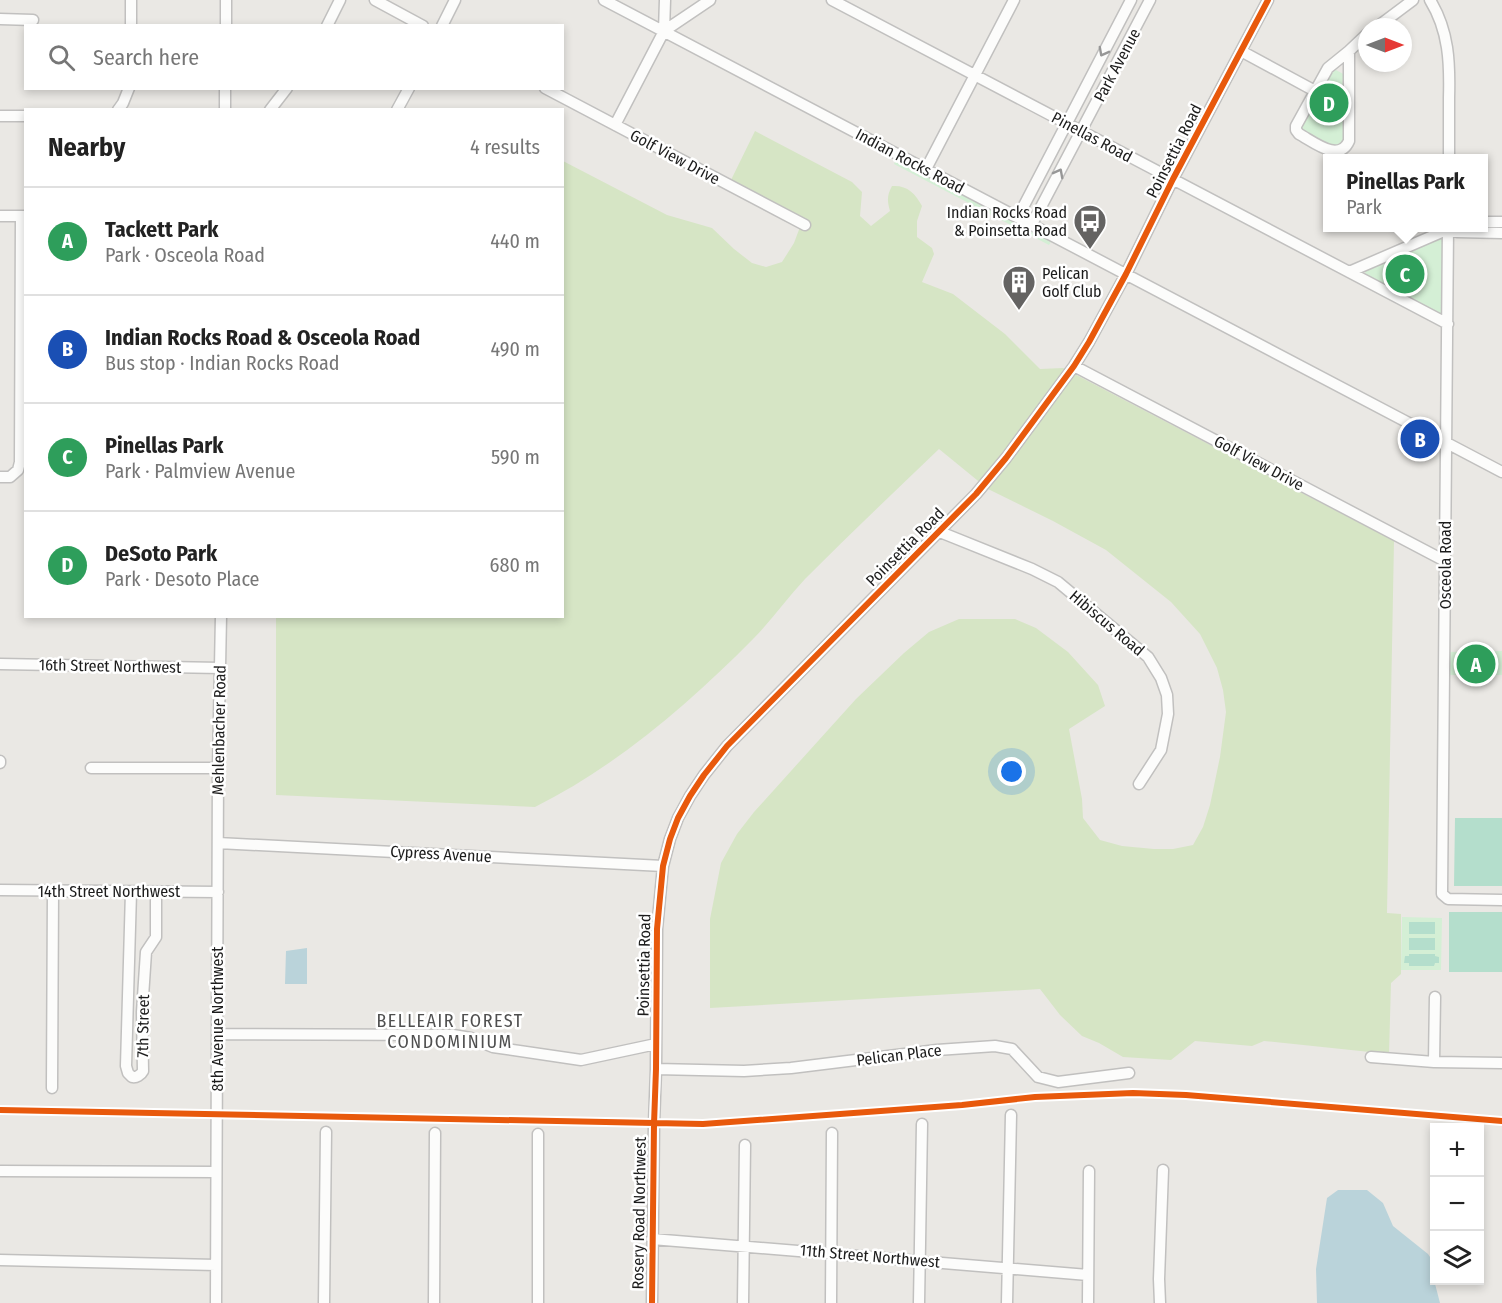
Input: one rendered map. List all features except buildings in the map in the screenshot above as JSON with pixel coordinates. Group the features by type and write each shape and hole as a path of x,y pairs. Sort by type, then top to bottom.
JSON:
{"street":[{"path":"131,0 131,24"},
{"path":"226,0 226,24"},
{"path":"328,24 340,0"},
{"path":"375,0 419,24"},
{"path":"443,24 455,0"},
{"name":"Indian Rocks Road","path":"604,0 1502,472"},
{"path":"615,125 664,31 665,0"},
{"path":"664,31 710,0"},
{"name":"Pinellas Road","path":"832,0 1448,324"},
{"path":"926,169 1014,0"},
{"name":"Park Avenue","path":"1018,217 1131,0"},
{"name":"Park Avenue","path":"1032,224 1150,0"},
{"name":"Poinsettia Road","path":"654,1124 657,928 663,866 678,818 699,782 727,746 976,494 1006,458 1074,366 1126,274 1173,179 1268,0"},
{"path":"1389,18 1413,0"},
{"path":"1430,0 1438,13 1448,51 1449,154"},
{"path":"0,20 33,20"},
{"path":"1349,51 1349,141 1347,147 1342,151 1331,151 1299,134 1296,126 1328,68 1358,42"},
{"path":"1241,51 1315,91"},
{"path":"119,108 128,90"},
{"path":"225,90 225,108"},
{"path":"272,108 285,90"},
{"path":"398,108 408,90"},
{"name":"Golf View Drive","path":"549,90 805,225"},
{"path":"0,116 24,116"},
{"path":"0,216 23,216 20,462 18,470 10,477 0,477"},
{"path":"1349,272 1440,232"},
{"name":"Osceola Road","path":"1449,232 1442,894 1448,899 1502,900"},
{"path":"1457,232 1502,233"},
{"name":"Golf View Drive","path":"1074,366 1445,561"},
{"name":"Hibiscus Road","path":"940,532 1032,569 1058,582 1148,657 1161,678 1167,695 1168,714 1161,750 1139,784"},
{"name":"Mehlenbacher Road","path":"218,843 221,618"},
{"name":"16th Street Northwest","path":"0,664 220,668"},
{"path":"91,768 218,768"},
{"name":"Cypress Avenue","path":"218,843 663,866"},
{"name":"8th Avenue Northwest","path":"216,1303 218,843"},
{"name":"14th Street Northwest","path":"0,890 218,892"},
{"path":"52,1088 53,891"},
{"name":"7th Street","path":"131,892 126,1066 128,1073 135,1078 142,1071 142,1012 146,952 156,937 156,892"},
{"path":"1434,1062 1435,997"},
{"path":"217,1034 453,1035 471,1038 493,1047 581,1060 656,1044"},
{"name":"Pelican Place","path":"656,1069 744,1071 791,1068 937,1050 995,1046 1011,1049 1038,1077 1058,1082 1129,1073"},
{"path":"1371,1057 1434,1062 1502,1063"},
{"path":"1007,1303 1011,1115"},
{"name":"Rosery Road Northwest","path":"652,1303 654,1124"},
{"path":"919,1303 922,1124"},
{"path":"324,1303 326,1132"},
{"path":"434,1303 435,1133"},
{"path":"831,1303 832,1133"},
{"path":"538,1134 538,1303"},
{"path":"743,1303 745,1145"},
{"path":"1088,1303 1089,1170"},
{"path":"1160,1303 1162,1170"},
{"path":"0,1171 216,1172"},
{"name":"11th Street Northwest","path":"652,1239 1088,1275"},
{"path":"0,1260 216,1265"}],"green space":[{"path":"1336,70 1345,75 1346,141 1335,150 1300,129 1330,72"},
{"path":"755,131 852,182 862,192 860,216 871,226 890,211 888,198 892,186 910,191 922,206 917,221 917,237 932,248 934,254 922,282 953,294 1005,334 1040,369 1063,368 1394,541 1387,913 1401,914 1401,974 1391,983 1389,1054 1264,1041 1252,1046 1195,1041 1171,1060 1123,1057 1082,1036 1060,1015 1040,989 710,1008 710,919 721,863 737,834 856,699 929,632 959,619 1015,619 1036,628 1068,652 1098,685 1105,706 1069,729 1082,799 1083,818 1100,840 1122,846 1173,849 1193,845 1203,827 1220,757 1226,712 1217,668 1200,634 1171,602 1106,550 988,489 939,449 805,579 754,638 704,686 623,753 565,791 535,807 276,795 276,618 564,618 564,162 667,215 712,228 752,263 766,267 782,262 794,243 803,219 731,180"},
{"path":"897,158 1052,240 1049,245 894,164"},
{"path":"1443,237 1445,241 1443,314 1438,314 1366,276 1365,272 1368,269"},
{"path":"1502,651 1502,675 1449,675 1449,652"},
{"path":"1455,818 1502,818 1502,886 1454,886"},
{"path":"1449,912 1502,912 1502,972 1449,972"},
{"path":"1402,917 1442,918 1441,970 1401,970"},
{"path":"1409,922 1435,922 1435,934 1409,934"},
{"path":"1409,938 1435,938 1435,950 1409,950"},
{"path":"1435,954 1439,957 1439,963 1435,963 1434,966 1409,966 1409,963 1404,963 1405,956"}],"water":[{"path":"307,948 307,984 285,984 286,951"},
{"path":"1338,1190 1367,1190 1383,1203 1393,1226 1430,1257 1430,1285 1435,1285 1440,1303 1317,1303 1316,1269 1327,1198"}],"cycle path":[{"path":"652,1303 657,929 663,866 678,818 704,775 727,746 976,494 1006,458 1074,366 1126,274 1173,179 1268,0"},
{"path":"0,1110 703,1124 962,1105 1035,1097 1133,1093 1186,1095 1502,1121"}],"place":[{"name":"DeSoto Park","path":"1329,103"},
{"name":"Indian Rocks Road & Poinsetta Road","path":"1090,250"},
{"name":"Pinellas Park","path":"1405,274"},
{"name":"Pelican Golf Club","path":"1019,311"},
{"name":"Indian Rocks Road & Osceola Road","path":"1420,439"},
{"name":"Tackett Park","path":"1476,664"}],"district":[{"name":"BELLEAIR FOREST CONDOMINIUM","path":"450,1031"}]}
